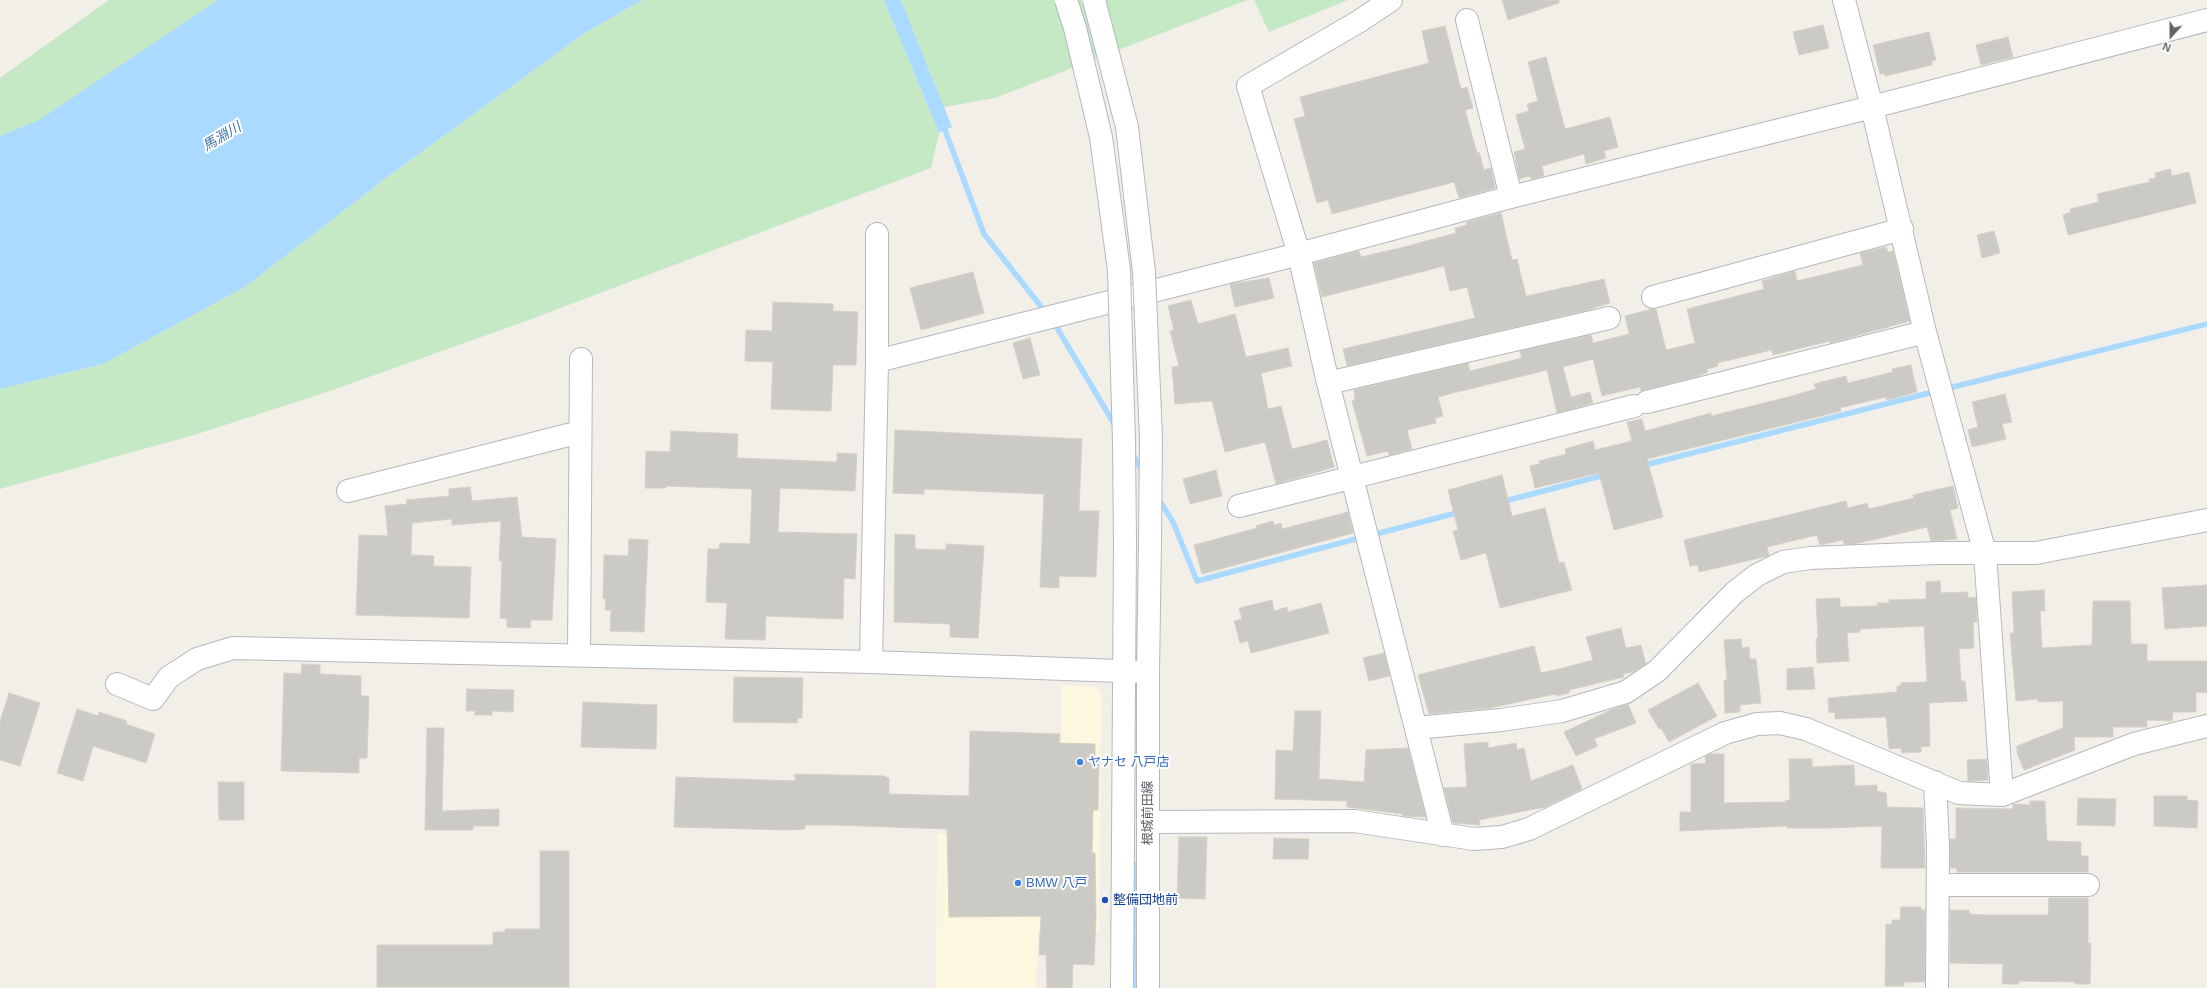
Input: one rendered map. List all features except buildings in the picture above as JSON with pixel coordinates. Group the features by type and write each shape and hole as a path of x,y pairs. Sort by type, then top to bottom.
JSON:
{"street":[{"name":"根城前田線","path":"1066,0 1075,28 1100,136 1119,270 1124,442 1125,542 1122,988"},
{"name":"根城前田線","path":"1094,0 1127,127 1144,272 1151,438 1148,672 1148,988"},
{"path":"1391,0 1358,22 1248,86 1299,254 1328,383 1443,835"},
{"path":"1844,0 1902,229 1925,332 1985,553 2002,795"},
{"path":"1468,20 1511,197"},
{"path":"877,361 1299,254 1511,197 1872,107 2207,20"},
{"path":"1654,297 1902,229"},
{"path":"871,662 877,361 877,234"},
{"path":"1328,383 1609,318"},
{"path":"1239,506 1352,479 1925,332"},
{"path":"579,655 581,359"},
{"path":"348,491 580,432"},
{"path":"1416,728 1501,720 1562,710 1626,692 1657,671 1735,592 1757,575 1783,562 1810,558 2036,553 2207,520"},
{"path":"117,684 153,699 169,677 197,659 233,648 871,662 1148,672"},
{"path":"1148,822 1354,821 1474,839 1502,837 1529,829 1725,733 1757,724 1780,723 1806,729 1959,793 2002,795 2134,744 2207,726"},
{"path":"1935,782 1938,885 1937,988"},
{"path":"1938,885 2088,885"}],"shaded area":[{"name":"ヤナセ 八戸店","path":"1062,685 1094,686 1101,692 1100,833 1060,832"},
{"name":"BMW 八戸","path":"937,834 1100,835 1099,932 1038,931 1036,988 936,988"}],"green space":[{"path":"109,0 218,0 39,120 0,136 0,78"},
{"path":"642,0 884,0 939,133 931,168 526,321 324,393 194,435 0,489 0,389 103,364 245,287 390,175 585,33"},
{"path":"901,0 1247,0 995,98 944,107"},
{"path":"1254,0 1348,0 1269,32"}],"water":[{"name":"馬淵川","path":"218,0 642,0 585,33 390,175 245,287 103,364 0,389 0,136 39,120"},
{"path":"884,0 901,0 952,127 939,133"}],"waterway":[{"path":"945,130 984,234 1046,313"},
{"path":"1053,321 1116,427"},
{"path":"1945,389 2207,324"},
{"path":"1641,466 1937,391"},
{"path":"1132,453 1143,472"},
{"path":"1501,502 1605,475"},
{"path":"1158,498 1173,522 1197,581 1363,537"},
{"path":"1372,535 1460,512"},
{"path":"1134,864 1134,988"}],"place":[{"name":"ヤナセ 八戸店","path":"1080,762"},
{"name":"BMW 八戸","path":"1018,883"},
{"name":"整備団地前","path":"1105,900"}]}
